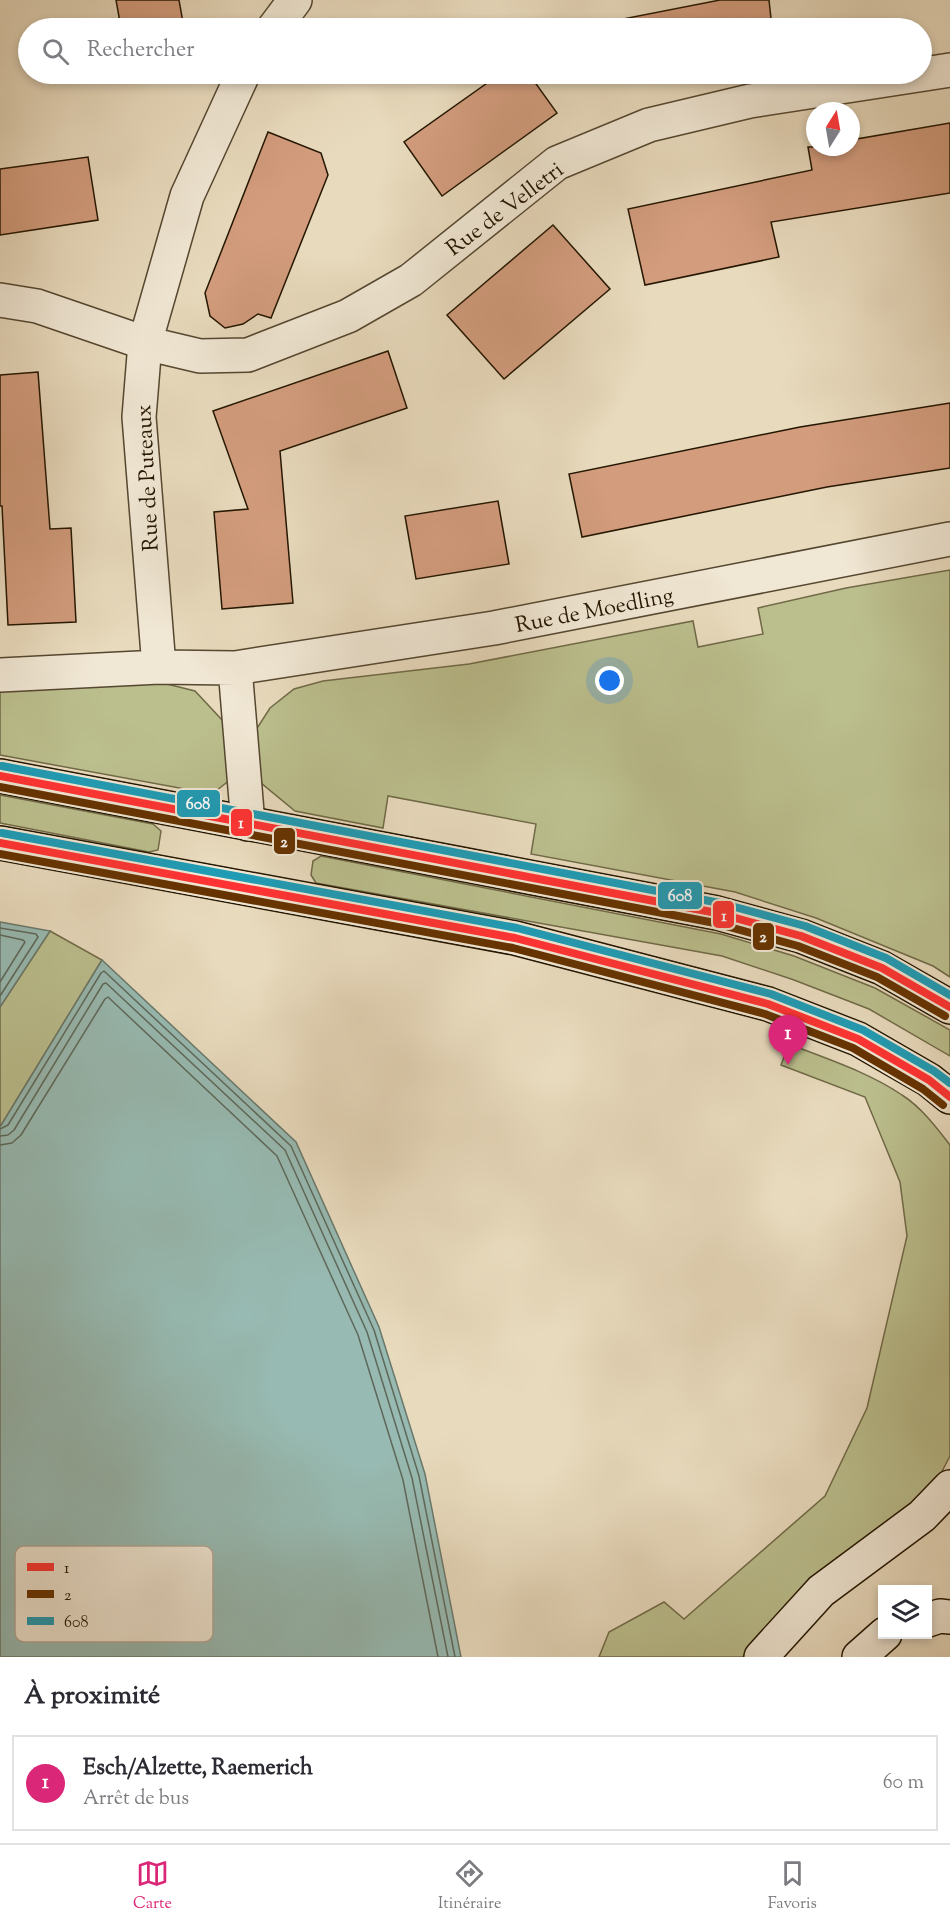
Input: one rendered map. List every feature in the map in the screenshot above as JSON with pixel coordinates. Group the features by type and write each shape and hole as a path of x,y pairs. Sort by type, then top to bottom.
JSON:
{"main road":[{"path":"0,776 717,913 801,936 882,968 950,1007"},
{"path":"0,843 515,938 768,1004 858,1039 929,1080 950,1097"}],"street":[{"path":"282,18 295,0"},
{"name":"Rue de Velletri","path":"932,73 950,70"},
{"name":"Rue de Puteaux","path":"159,668 139,417 145,343 187,196 238,84"},
{"name":"Rue de Velletri","path":"0,300 37,306 145,343 200,356 248,355 348,316 411,280 557,163 649,125 750,101 860,84"},
{"name":"Rue de Moedling","path":"236,668 494,628 950,539"},
{"path":"0,675 159,668 236,668 248,824"},
{"path":"761,1657 821,1591 922,1516 950,1487"},
{"path":"932,1618 940,1616 950,1617"},
{"path":"859,1657 880,1639"}],"green space":[{"path":"950,570 950,977 933,966 816,918 735,892 531,854 536,824 388,796 383,828 295,811 244,769 212,794 0,755 0,689 159,682 195,691 224,722 254,733 270,708 294,689 323,681 469,664 693,621 698,647 763,634 758,608 846,588"},
{"path":"0,795 153,824 161,831 158,850 149,852 0,823"},
{"path":"321,856 721,934 794,956 875,988 950,1030 950,1056 869,1009 794,980 722,956 316,883 311,875 313,861"},
{"path":"50,931 102,960 0,1127 0,1007"},
{"path":"789,1044 861,1073 902,1095 922,1112 950,1145 950,1456 938,1479 915,1504 804,1589 743,1657 599,1657 609,1632 664,1602 684,1619 825,1496 867,1408 907,1236 900,1182 865,1097 781,1065"}],"water":[{"path":"0,922 50,931 0,1007"},
{"path":"102,960 296,1142 379,1327 425,1474 461,1657 0,1657 0,1127"}],"building":[{"path":"116,0 179,0 182,18 119,18"},
{"path":"720,0 769,0 771,18 628,18"},
{"path":"486,84 536,84 557,113 442,196 404,142"},
{"path":"950,123 950,193 771,222 779,257 645,285 628,209 812,170 810,156 860,156 860,138"},
{"path":"268,132 321,153 328,175 271,318 258,314 243,324 225,328 210,316 205,293"},
{"path":"88,157 98,220 0,235 0,169"},
{"path":"553,225 610,289 504,379 447,315"},
{"path":"388,351 407,408 280,451 293,603 222,609 214,512 248,509 213,411"},
{"path":"38,372 50,529 71,528 76,622 8,625 2,506 0,506 0,375"},
{"path":"950,403 950,468 827,487 582,537 569,474 800,427"},
{"path":"498,501 509,564 416,579 405,516"}],"transit line":[{"name":"608","path":"2,766 720,903 805,926 886,958 950,995"},
{"name":"1","path":"0,776 717,913 801,936 882,968 950,1007"},
{"name":"2","path":"0,787 715,923 798,946 877,977 945,1016"},
{"name":"608","path":"2,833 517,928 771,994 863,1030 934,1071 950,1083"},
{"name":"1","path":"0,843 515,938 768,1004 858,1039 929,1080 950,1097"},
{"name":"2","path":"0,854 513,948 765,1014 853,1048 923,1089 943,1105"}],"place":[{"name":"Esch/Alzette, Raemerich","path":"788,1065"}]}
